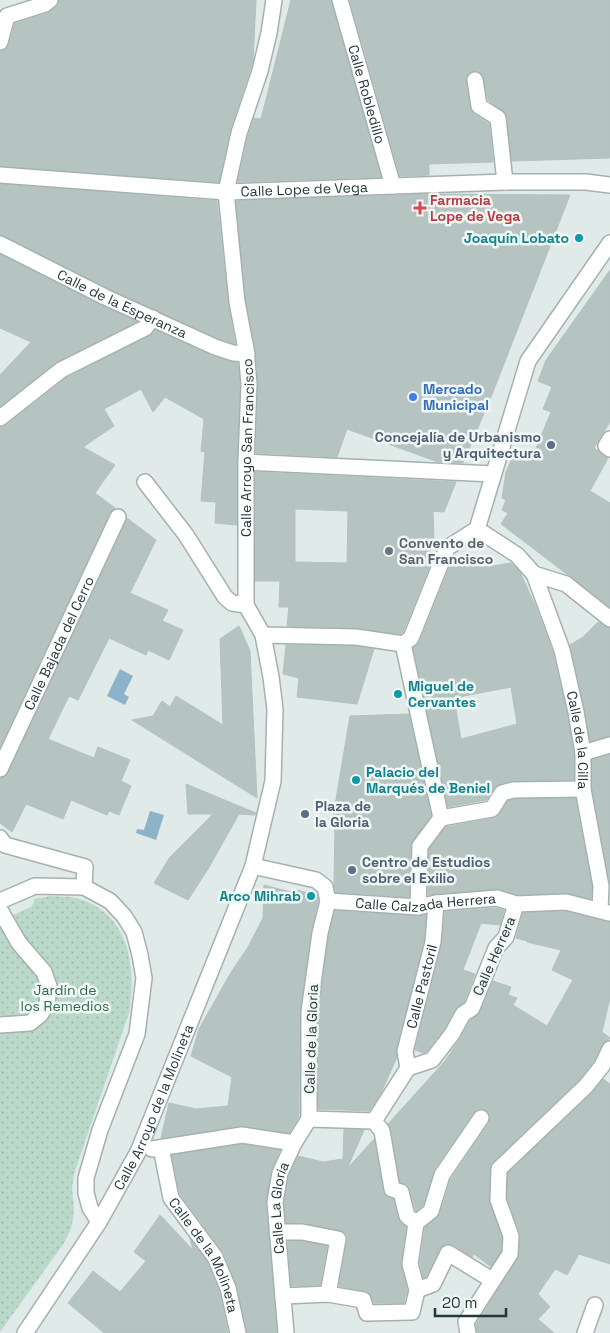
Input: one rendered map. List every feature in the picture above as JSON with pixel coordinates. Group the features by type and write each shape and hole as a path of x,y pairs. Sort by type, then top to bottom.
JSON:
{"street":[{"path":"0,42 7,16 45,4 50,0"},
{"name":"Calle Arroyo San Francisco","path":"253,866 274,781 275,710 263,635 246,605 246,462 249,350 237,302 226,192 239,132 260,71 274,0"},
{"name":"Calle Robledillo","path":"340,0 393,186"},
{"path":"476,80 479,106 498,118 505,182"},
{"name":"Calle Lope de Vega","path":"0,175 226,192 505,182 586,182 610,185"},
{"path":"263,635 356,637 403,644 412,638 447,548 476,529 528,361 610,243"},
{"name":"Calle de la Esperanza","path":"0,244 105,297 216,347 233,353 249,350"},
{"path":"0,418 61,370 144,328 152,318"},
{"path":"246,462 493,474"},
{"path":"146,482 186,535 225,597 232,603 246,605"},
{"name":"Calle Bajada del Cerro","path":"0,769 118,517"},
{"path":"476,529 517,555 534,574 566,584 610,619"},
{"name":"Calle de la Cilla","path":"534,574 562,650 576,712 583,752 583,789 605,912"},
{"path":"403,644 441,818"},
{"path":"583,752 610,745"},
{"path":"418,907 420,846 441,818 492,809 502,793 513,790 583,789"},
{"path":"3,841 85,867 84,887"},
{"path":"253,866 316,880 325,886 328,901"},
{"name":"Calle Arroyo de la Molineta","path":"24,1333 99,1222 138,1152 253,866"},
{"path":"0,901 35,886 84,887 110,901 124,916 134,932 144,978 138,1034 100,1130 86,1178 86,1193 90,1208 99,1222"},
{"name":"Calle Calzada Herrera","path":"328,901 418,907 436,903 497,898 516,904 566,902 605,912"},
{"name":"Calle de la Gloria","path":"309,1119 309,1012 320,933 328,901"},
{"name":"Calle Pastoril","path":"408,1068 405,1051 433,942 436,903"},
{"name":"Calle Herrera","path":"408,1068 432,1060 452,1034 463,1014 472,1008 496,948 506,936 516,904"},
{"path":"0,910 19,943 44,972 49,986 48,1004 40,1015 30,1023 0,1025"},
{"path":"468,1333 466,1322 510,1254 511,1236 498,1200 499,1169 586,1086 602,1066 610,1049"},
{"path":"374,1121 408,1068"},
{"path":"283,1296 328,1294 363,1300 367,1313 412,1312 418,1290 410,1264 416,1222 431,1211 442,1175 481,1118"},
{"path":"309,1119 374,1121 382,1131 392,1189 401,1192 408,1216 416,1222"},
{"name":"Calle La Gloria","path":"286,1333 275,1202 280,1173 309,1119"},
{"path":"138,1152 242,1135 294,1144"},
{"name":"Calle de la Molineta","path":"161,1148 172,1198 215,1257 228,1288 238,1333"},
{"path":"277,1232 302,1232 338,1239 328,1294"},
{"path":"418,1290 433,1284 448,1253 492,1280"},
{"path":"585,1333 595,1305"}],"green space":[{"name":"Jardín de los Remedios","path":"52,896 73,897 94,905 108,915 118,928 130,960 132,977 129,1013 74,1174 72,1188 74,1209 69,1233 64,1243 0,1332 0,921 31,907 34,899"}],"water":[{"path":"120,669 133,676 124,694 129,697 125,705 107,696"},
{"path":"150,811 164,815 156,840 136,833 137,829 144,830"}],"building":[{"path":"59,0 256,0 253,61 230,130 219,182 0,166 0,51 6,49 9,45 15,23 48,13 56,7"},
{"path":"291,0 331,0 381,177 238,182 254,118 261,119"},
{"path":"350,0 610,0 610,158 512,161 506,113 488,100 483,75 474,71 466,77 470,107 474,114 489,124 493,162 429,164 429,175 400,176"},
{"path":"0,184 217,201 228,303 235,344 109,289 0,235"},
{"path":"429,194 570,195 493,392 463,463 438,462 347,429 337,457 256,453 258,384 256,354 246,301 236,201"},
{"path":"0,254 137,322 57,362 0,406 0,375 31,342 0,328"},
{"path":"610,270 610,422 594,448 608,458 590,491 610,503 610,607 501,524 508,513 502,510 506,500 502,498 506,472 515,451 532,458 551,412 543,409 552,387 538,381 546,360"},
{"path":"155,330 212,356 238,363 240,384 237,525 215,523 216,502 201,501 205,452 201,451 204,419 165,397 153,412 141,389 104,409 114,426 83,447 115,465 95,493 115,508 110,513 0,747 0,427 6,425 66,378 149,336"},
{"name":"Convento de San Francisco","path":"255,472 456,482 444,512 433,511 434,539 426,565 430,565 403,632 400,634 356,628 287,626 289,607 279,607 280,581 255,581","holes":["295,509 348,511 347,563 295,562"]},
{"path":"127,518 156,540 130,593 168,610 162,621 183,630 169,660 148,650 146,655 109,638 78,700 69,696 48,739 94,758 98,747 130,760 121,781 131,786 119,815 109,811 107,815 71,800 63,819 26,804 12,832 0,823 0,778 5,777 8,773"},
{"path":"511,563 520,572 535,605 553,653 567,714 574,754 574,780 511,781 500,784 486,800 448,807 413,648 420,641 450,566 485,567","holes":["511,687 517,724 461,739 454,698"]},
{"path":"598,622 610,628 610,736 590,741 570,645 583,637"},
{"path":"239,626 250,651 257,798 132,720 153,716 162,701 170,707 176,696 223,725 220,639"},
{"path":"286,645 355,646 374,649 357,704 297,697 299,678 283,674"},
{"path":"409,714 431,816 411,845 409,897 336,892 334,885 335,823 332,823 350,716"},
{"path":"610,755 610,883 592,788 592,760"},
{"path":"186,784 256,813 255,815 239,814 188,900 154,883 170,857 213,814 188,814"},
{"path":"575,798 592,887 591,899 566,893 517,895 497,889 428,895 429,849 446,827 494,818 500,814 508,801 514,799"},
{"path":"264,885 295,893 296,890 317,895 318,901 311,932 300,1011 299,1117 289,1133 241,1126 161,1138 169,1103 196,1109 228,1106 232,1077 191,1056 199,1029 263,918"},
{"path":"496,908 504,910 500,925 481,923 463,970 475,974 464,1002 455,1009 444,1029 426,1052 423,1053 415,1050 442,944 445,912"},
{"path":"335,911 426,915 424,940 396,1049 397,1057 381,1093 369,1111 318,1109 318,1013 329,935"},
{"path":"565,911 610,922 610,998 602,1032 610,1038 602,1045 594,1061 579,1080 492,1163 490,1169 489,1200 502,1237 501,1251 491,1267 474,1254 472,1257 453,1245 447,1244 440,1248 426,1277 423,1278 420,1263 425,1228 440,1214 451,1179 489,1123 490,1114 482,1109 477,1109 473,1113 434,1170 423,1205 416,1211 408,1185 400,1182 391,1129 388,1124 445,1061 470,1021 480,1012 493,981 511,987 508,995 517,998 513,1005 547,1026 573,980 552,970 561,950 516,938 523,913"},
{"path":"603,1079 610,1084 610,1264 579,1254 567,1275 555,1269 538,1294 550,1307 538,1319 554,1333 477,1333 476,1325 519,1255 520,1233 507,1198 508,1173 592,1093"},
{"path":"344,1129 364,1130 347,1169 374,1139 383,1191 385,1195 393,1199 398,1219 406,1227 401,1263 407,1290 404,1303 374,1303 369,1293 339,1286 347,1241 347,1235 344,1232 304,1223 286,1223 284,1202 289,1176 298,1156 323,1162 343,1159"},
{"path":"242,1144 280,1150 271,1171 266,1203 277,1333 247,1333 237,1286 224,1253 180,1194 172,1155"},
{"path":"160,1215 193,1250 190,1239 207,1262 219,1291 228,1333 104,1333 68,1303 93,1271 120,1292 146,1261 134,1252"},
{"path":"288,1241 301,1241 327,1246 320,1285 291,1286"}],"place":[{"name":"Farmacia Lope de Vega","path":"420,208"},
{"name":"Joaquín Lobato","path":"579,238"},
{"name":"Mercado Municipal","path":"413,397"},
{"name":"Concejalía de Urbanismo y Arquitectura","path":"551,445"},
{"name":"Convento de San Francisco","path":"389,551"},
{"name":"Miguel de Cervantes","path":"398,694"},
{"name":"Palacio del Marqués de Beniel","path":"356,780"},
{"name":"Plaza de la Gloria","path":"305,814"},
{"name":"Centro de Estudios sobre el Exilio","path":"352,870"},
{"name":"Arco Mihrab","path":"311,896"}]}
